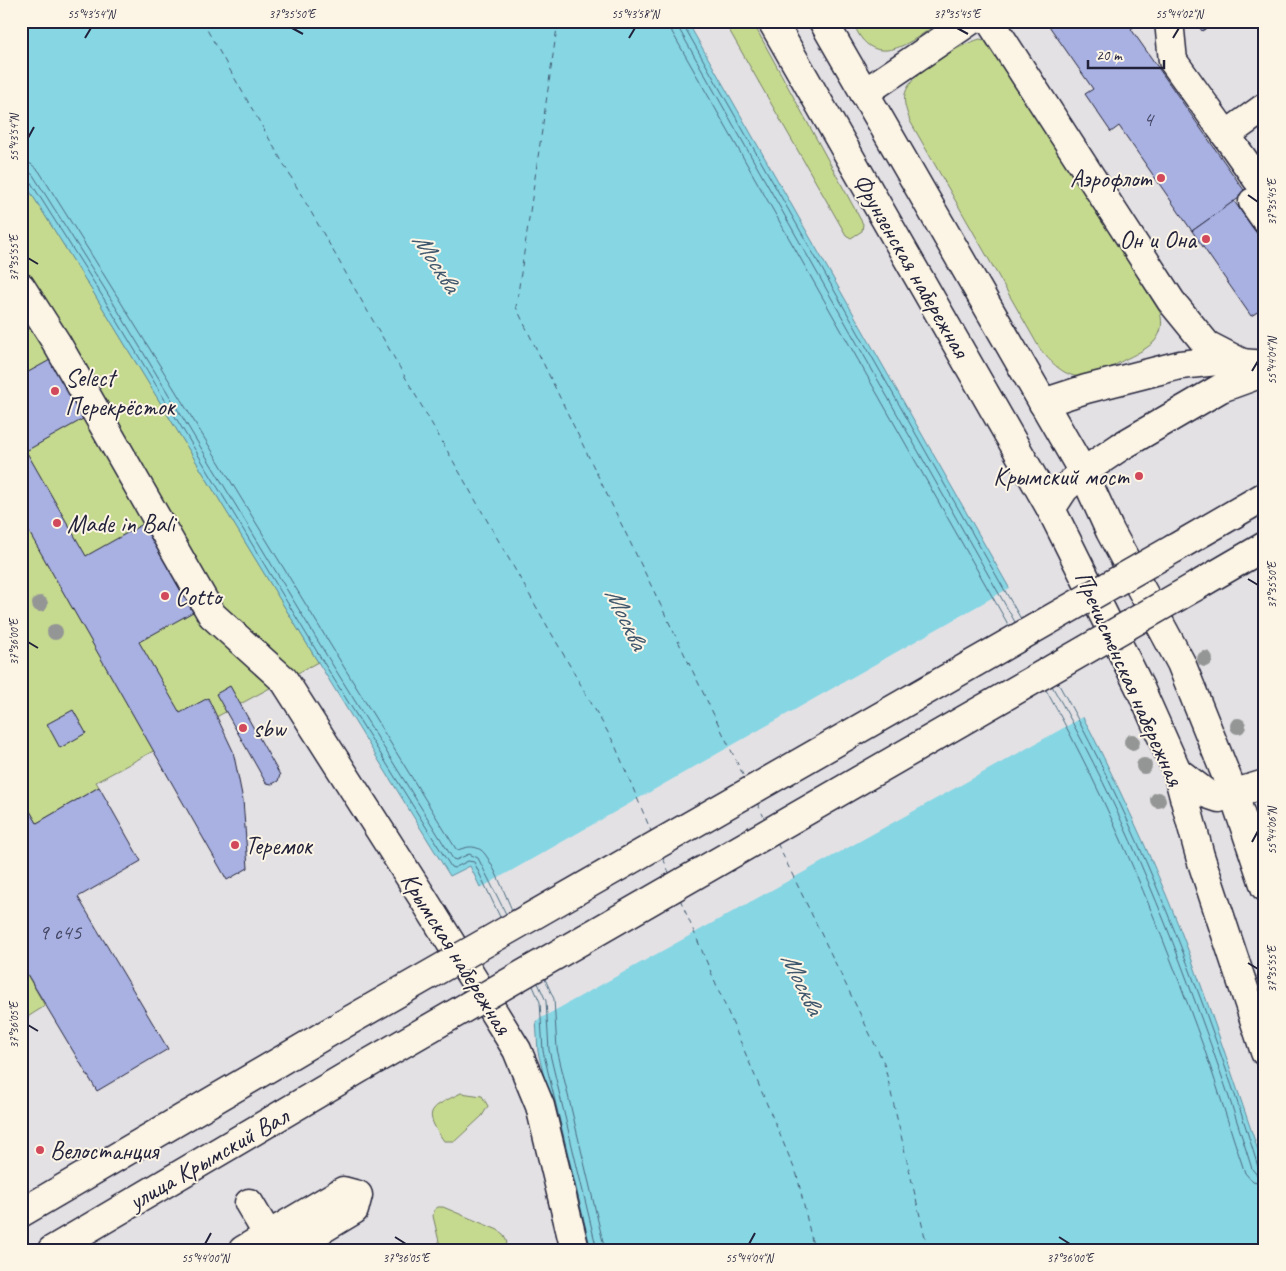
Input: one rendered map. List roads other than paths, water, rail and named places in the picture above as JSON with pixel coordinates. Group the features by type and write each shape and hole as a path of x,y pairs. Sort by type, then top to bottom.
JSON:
{"main road":[{"name":"Фрунзенская набережная","path":"772,21 1051,509"},
{"name":"Фрунзенская набережная","path":"824,21 1083,472"},
{"path":"864,93 970,21"},
{"path":"990,21 1171,301 1207,345 1257,367"},
{"path":"1169,21 1172,60 1226,135 1258,200"},
{"path":"1226,135 1265,106"},
{"name":"Крымская набережная","path":"21,286 56,342 212,615 284,680 444,930 517,1050 540,1106 575,1250"},
{"path":"1043,403 1086,389 1180,365 1217,361 1257,367"},
{"path":"1051,509 1064,489 1083,472 1120,447 1257,367"},
{"name":"Пречистенская набережная","path":"1083,472 1110,531 1181,664 1234,795 1265,887"},
{"name":"улица Крымский Вал","path":"21,1213 340,1026 1265,496"},
{"name":"Пречистенская набережная","path":"1051,509 1140,688 1177,771 1200,856 1265,1052"},
{"name":"улица Крымский Вал","path":"52,1250 364,1066 1265,546"},
{"path":"1177,771 1207,794 1219,798 1265,784"},
{"path":"243,1250 273,1232 249,1203"}],"water":[{"name":"Москва","path":"21,21 687,21 1090,730 1143,841 1190,955 1260,1156 1265,1174 1265,1250 586,1250 538,1052 535,1003 470,866 450,876 21,177"}],"place":[{"name":"Аэрофлот","path":"1161,178"},
{"name":"Он и Она","path":"1206,239"},
{"name":"Select Перекрёсток","path":"55,391"},
{"name":"Крымский мост","path":"1139,476"},
{"name":"Made in Bali","path":"57,523"},
{"name":"Cotto","path":"165,596"},
{"name":"sbw","path":"243,728"},
{"name":"Теремок","path":"235,845"},
{"name":"Велостанция","path":"40,1150"}]}
